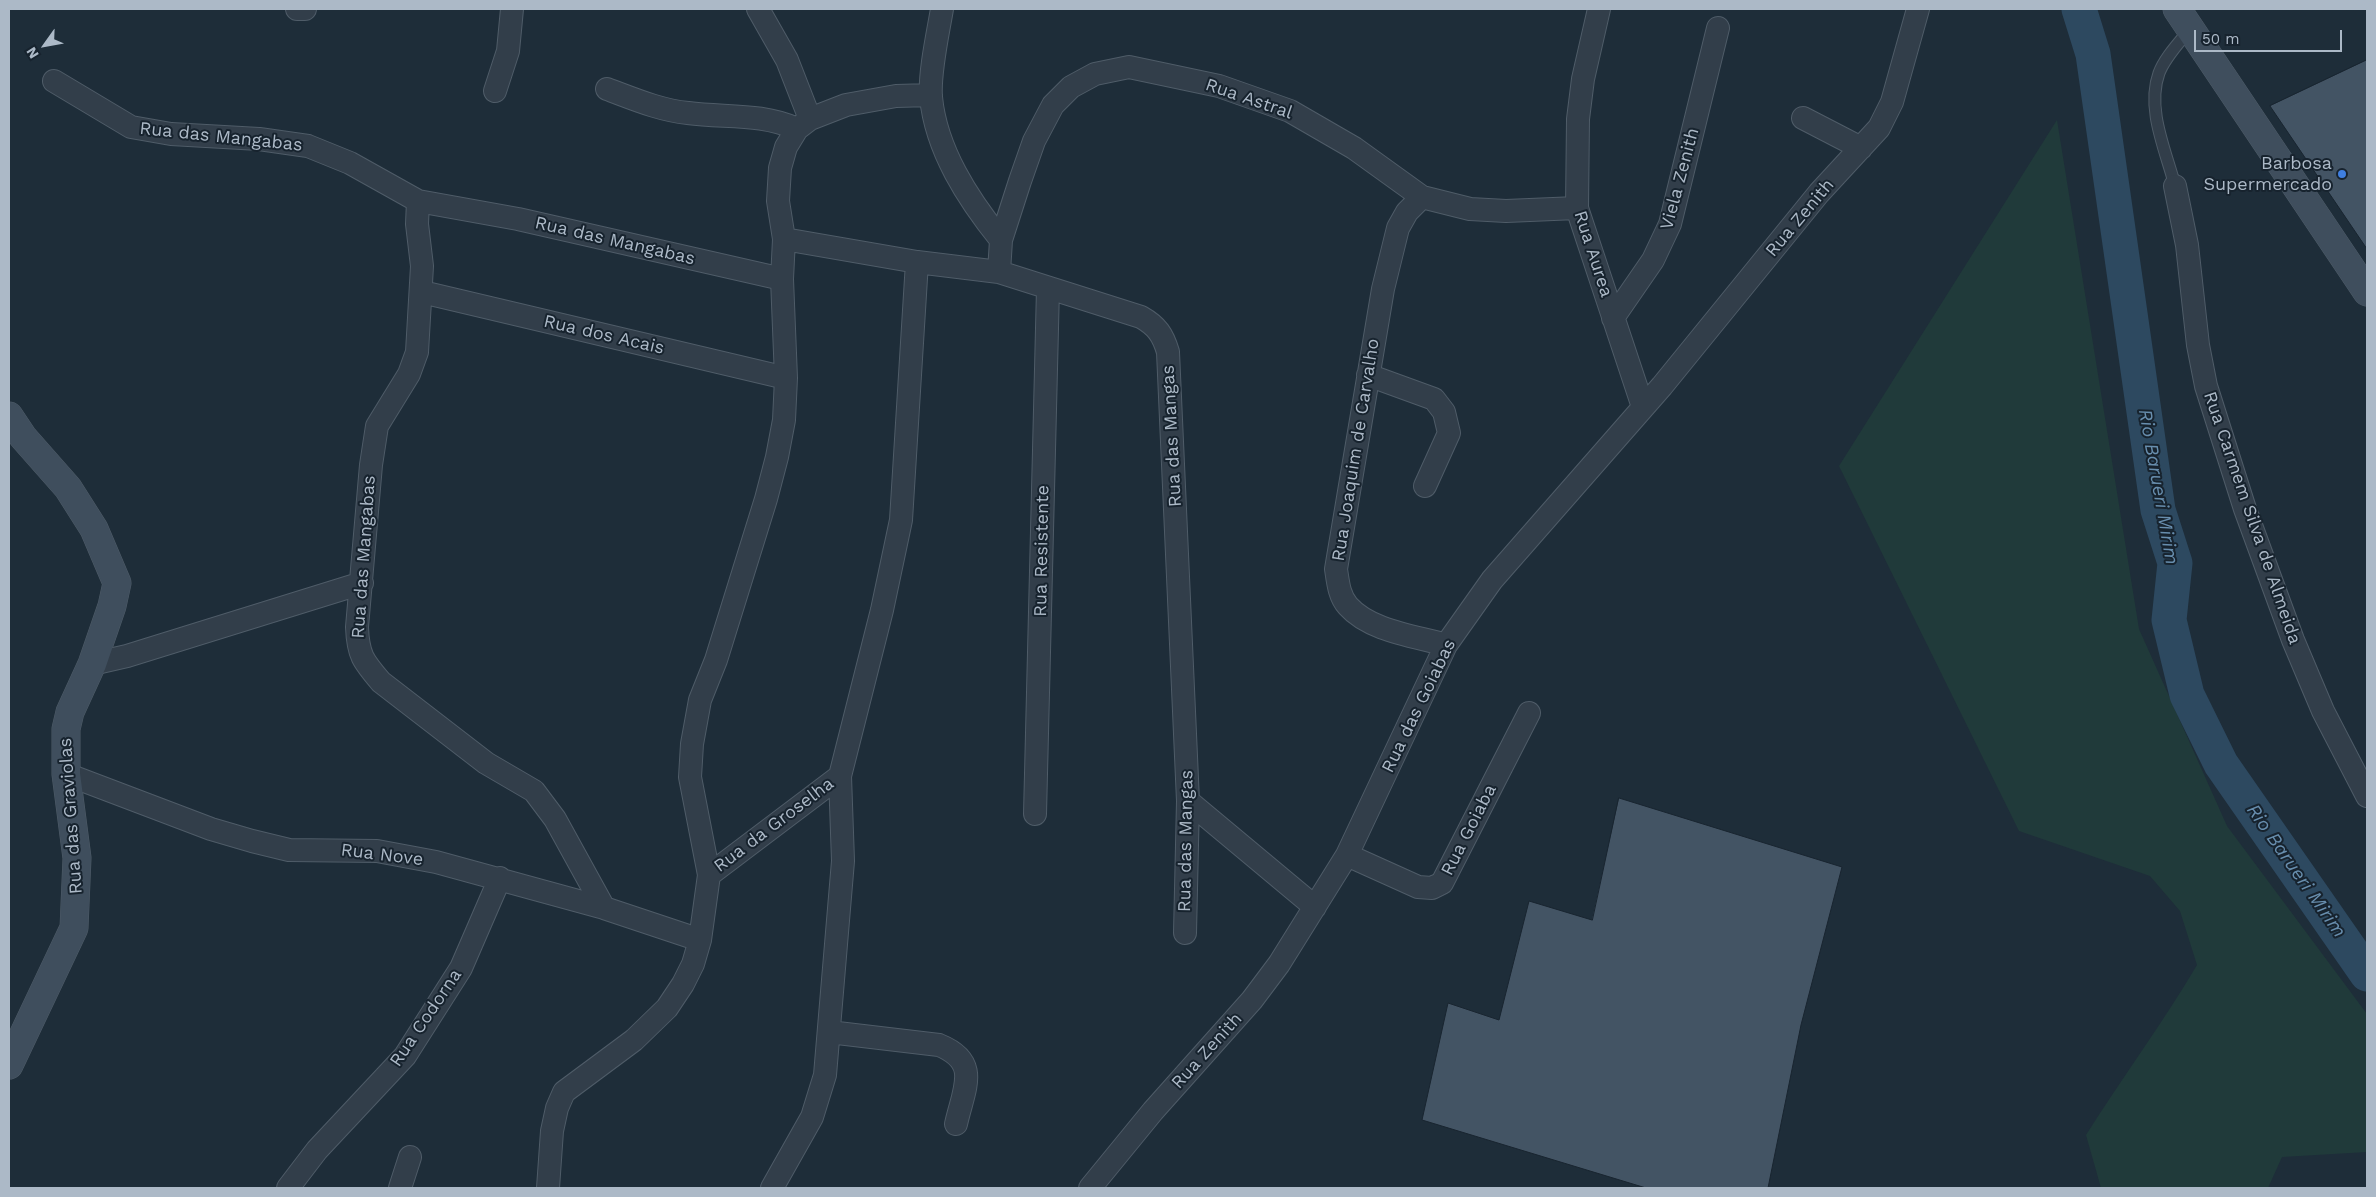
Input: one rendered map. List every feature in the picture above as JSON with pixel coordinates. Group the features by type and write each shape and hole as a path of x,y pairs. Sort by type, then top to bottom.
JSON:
{"main road":[{"path":"2184,19 2367,292"},
{"name":"Rua das Graviolas","path":"9,416 23,437 68,488 94,529 117,583 112,606 92,664 70,712 66,729 66,774 77,858 74,928 9,1065"}],"street":[{"path":"297,9 305,9"},
{"path":"495,91 508,50 512,9"},
{"path":"758,9 787,60 804,124"},
{"path":"942,9 931,95 935,122 956,173 976,208 1001,240"},
{"name":"Rua Aurea","path":"1600,9 1583,79 1578,119 1577,208 1643,407"},
{"name":"Rua Zenith","path":"1643,407 1819,192 1879,128 1892,102 1918,9"},
{"name":"Viela Zenith","path":"1613,318 1653,260 1670,224 1718,28"},
{"name":"Rua Astral","path":"999,272 1001,240 1034,141 1052,105 1071,86 1096,74 1129,67 1219,86 1290,111 1354,148 1422,197 1470,209 1506,211 1577,208"},
{"name":"Rua das Mangabas","path":"54,81 131,127 171,134 259,140 308,146 350,163 418,201 518,219 782,279"},
{"path":"607,89 656,108 687,114 768,118 804,124"},
{"path":"548,1188 552,1131 564,1092 634,1040 667,1008 683,984 700,940 708,875 690,777 692,744 700,700 716,660 778,457 784,420 786,378 782,279 784,239 778,201 780,168 786,147 804,124 846,105 896,96 931,95"},
{"path":"1803,118 1861,148"},
{"name":"Rua Carmem Silva de Almeida","path":"2175,186 2187,245 2198,345 2206,386 2245,509 2293,640 2323,711 2367,796"},
{"name":"Rua Joaquim de Carvalho","path":"1422,197 1407,212 1398,228 1383,289 1336,570 1339,589 1347,605 1362,618 1390,629 1446,645"},
{"name":"Rua das Mangabas","path":"418,201 417,224 422,266 422,292 417,352 409,374 377,426 371,465 357,627 358,648 367,666 381,682 486,763 534,791 555,819 604,908"},
{"name":"Rua das Mangas","path":"784,239 917,262 999,272 1141,317 1156,325 1164,338 1168,352 1188,801 1185,933"},
{"path":"772,1188 812,1117 825,1075 842,861 840,776 882,610 901,520 917,262"},
{"name":"Rua Resistente","path":"1035,814 1048,288"},
{"name":"Rua dos Acais","path":"422,292 786,378"},
{"path":"1368,375 1434,399 1444,412 1449,433 1425,486"},
{"name":"Rua das Goiabas","path":"1315,907 1347,855 1446,645 1492,580 1643,407"},
{"path":"92,664 195,636 362,583"},
{"name":"Rua Goiaba","path":"1347,855 1418,887 1432,888 1442,883 1529,712"},
{"name":"Rua Nove","path":"66,774 211,829 252,841 289,850 377,851 436,862 604,908 700,940"},
{"name":"Rua da Groselha","path":"708,875 840,776"},
{"path":"1188,801 1315,907"},
{"name":"Rua Codorna","path":"288,1188 317,1150 405,1056 461,968 500,878"},
{"name":"Rua Zenith","path":"1090,1188 1153,1111 1252,1000 1315,907"},
{"path":"829,1032 939,1045 955,1051 963,1059 967,1070 956,1124"},
{"path":"400,1188 410,1157"}],"lane":[{"name":"Rua Carmem Silva de Almeida","path":"2175,186 2157,121 2154,93 2159,72 2184,19"}],"green space":[{"path":"2057,120 2139,629 2227,826 2367,1014 2367,1152 2282,1157 2268,1188 2101,1188 2086,1135 2197,965 2180,911 2150,876 2019,831 1839,466"}],"building":[{"name":"Barbosa Supermercado","path":"2367,60 2367,249 2270,106"},
{"path":"1619,798 1842,867 1801,1025 1768,1188 1646,1188 1422,1120 1448,1003 1499,1020 1529,901 1592,920"}],"waterway":[{"name":"Rio Barueri Mirim","path":"2079,9 2093,54 2158,510 2175,563 2169,620 2187,695 2221,764 2367,974"}],"place":[{"name":"Barbosa Supermercado","path":"2342,174"}]}
